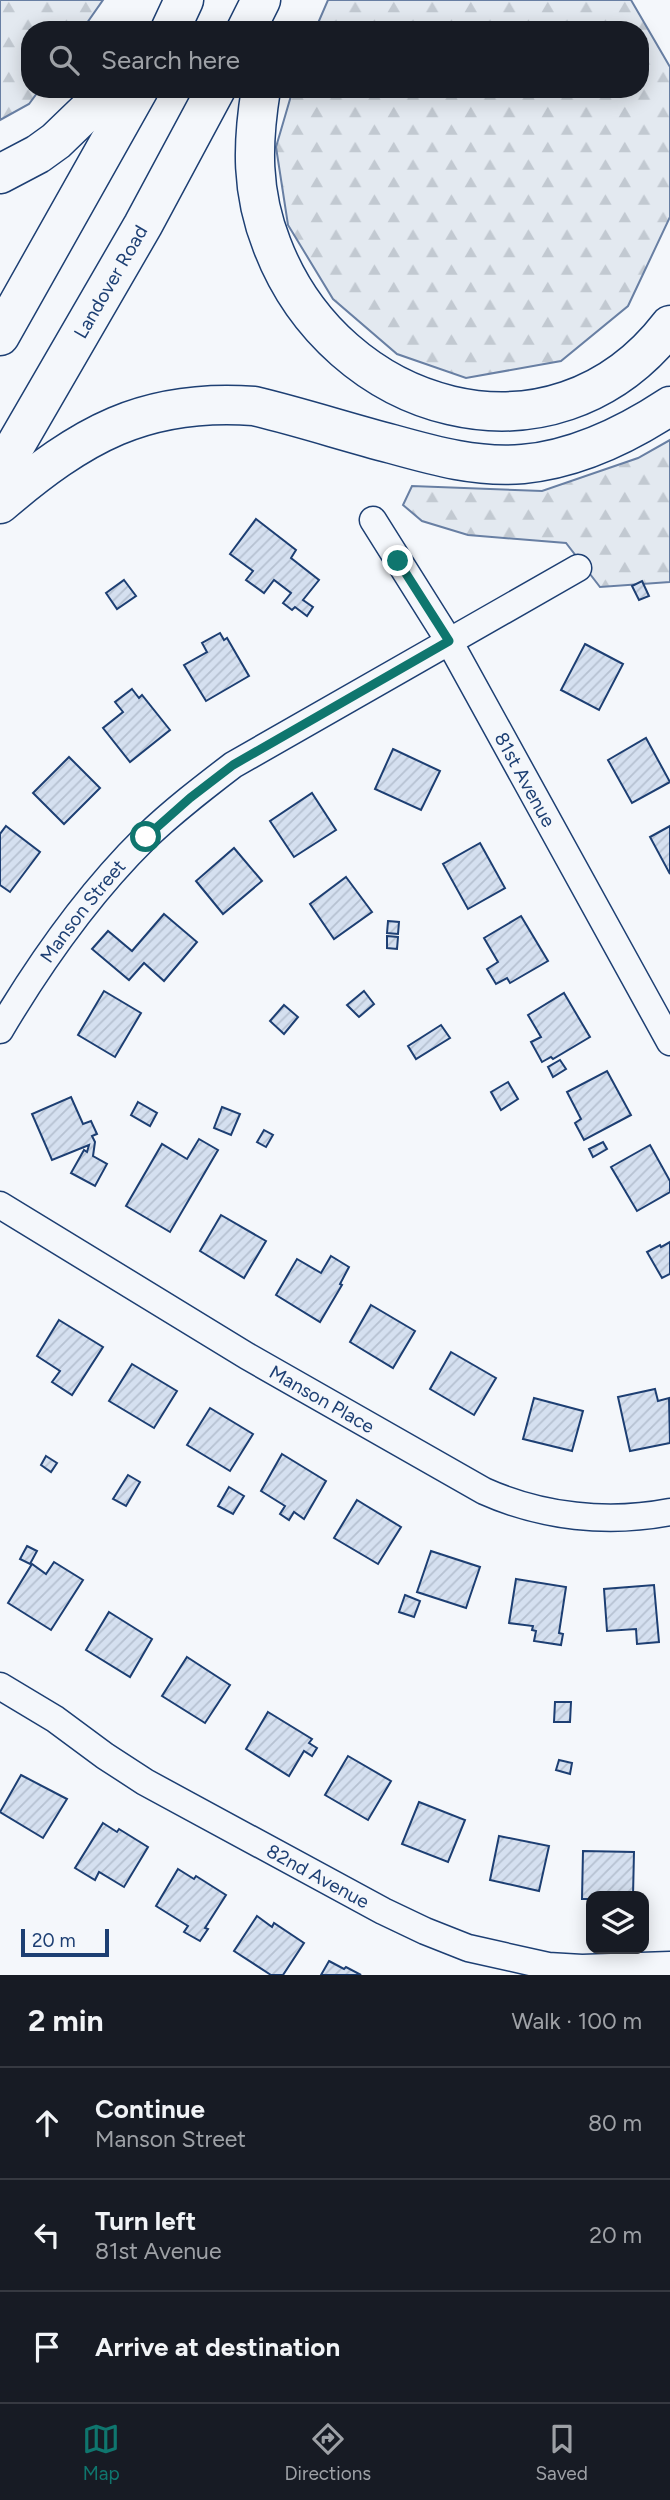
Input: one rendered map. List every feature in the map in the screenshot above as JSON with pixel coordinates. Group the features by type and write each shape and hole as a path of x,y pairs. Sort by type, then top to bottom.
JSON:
{"main road":[{"path":"250,21 261,0"},
{"path":"279,21 285,0"},
{"path":"0,174 56,141 101,98"},
{"path":"0,335 134,98"},
{"name":"Landover Road","path":"0,472 149,213 211,98"},
{"path":"260,98 254,135 255,174 264,223 284,272 313,317 331,339 399,387 447,406 473,411 527,411 554,405 592,391 622,373 644,355 670,325"},
{"path":"0,504 51,462 86,440 131,419 181,407 229,404 254,406 439,457 501,465 534,462 571,454 618,436 670,406"}],"street":[{"name":"81st Avenue","path":"373,520 449,641 670,1042"},
{"name":"Manson Street","path":"0,1030 67,926 146,837 190,798 233,765 578,568"},
{"name":"Manson Place","path":"0,1205 247,1356 484,1491 508,1502 563,1515 623,1517 670,1512"},
{"name":"82nd Avenue","path":"0,1686 55,1719 145,1782 425,1931 468,1948 548,1966 582,1968 670,1965"}],"green space":[{"path":"0,0 103,0 88,21 21,21 21,98 33,98 29,104 0,120"},
{"path":"328,0 631,0 643,21 319,21"},
{"path":"649,31 670,67 670,217 628,306 561,361 466,378 397,354 333,299 288,225 276,147 290,98 649,98"},
{"path":"670,440 670,582 600,587 566,543 468,535 422,521 403,505 412,486 542,491 638,458"}],"building":[{"path":"256,519 296,550 291,558 319,580 303,600 313,607 307,616 295,607 292,610 283,603 291,593 274,580 264,593 246,580 253,571 230,554"},
{"path":"124,580 136,596 117,609 106,593"},
{"path":"642,581 649,596 639,600 632,586"},
{"path":"220,633 224,640 227,638 249,676 206,701 184,665 207,652 202,643"},
{"path":"585,644 623,664 599,710 561,690"},
{"path":"132,689 139,698 142,695 170,730 130,762 103,728 123,712 115,702"},
{"path":"646,738 670,782 632,803 608,760"},
{"path":"393,749 440,771 421,810 375,789"},
{"path":"69,757 100,788 64,824 33,793"},
{"path":"312,793 336,830 294,857 270,821"},
{"path":"6,826 40,852 10,892 0,885 0,834"},
{"path":"670,826 670,874 650,837"},
{"path":"480,843 505,888 468,909 443,864"},
{"path":"234,848 262,881 223,914 196,881"},
{"path":"346,877 372,912 334,939 310,904"},
{"path":"164,914 197,942 164,981 144,963 129,980 92,949 108,931 132,951"},
{"path":"521,916 548,961 510,983 507,978 496,984 487,969 498,962 484,938"},
{"path":"388,921 399,922 398,934 387,933"},
{"path":"387,936 398,937 397,949 387,948"},
{"path":"104,991 141,1013 115,1057 78,1035"},
{"path":"364,991 374,1004 359,1017 347,1005"},
{"path":"564,993 590,1037 553,1059 551,1057 542,1062 531,1042 541,1037 528,1015"},
{"path":"284,1005 298,1017 284,1034 270,1021"},
{"path":"441,1025 450,1038 416,1059 408,1046"},
{"path":"560,1060 566,1069 553,1077 548,1067"},
{"path":"607,1071 631,1115 584,1140 575,1123 581,1119 567,1092"},
{"path":"508,1082 518,1099 501,1110 491,1092"},
{"path":"71,1097 83,1124 91,1121 97,1134 92,1136 95,1142 93,1156 107,1164 95,1186 71,1173 84,1150 87,1152 89,1145 52,1160 32,1114"},
{"path":"138,1102 157,1113 150,1126 131,1115"},
{"path":"222,1107 240,1114 231,1135 214,1128"},
{"path":"264,1130 273,1135 266,1147 257,1142"},
{"path":"199,1139 218,1150 170,1232 126,1206 162,1144 187,1159"},
{"path":"603,1142 607,1149 593,1157 589,1149"},
{"path":"650,1145 670,1181 670,1192 637,1211 611,1167"},
{"path":"221,1215 266,1241 244,1278 200,1251"},
{"path":"670,1242 670,1274 662,1278 647,1252"},
{"path":"331,1256 349,1267 340,1284 342,1285 320,1322 276,1295 297,1259 321,1273"},
{"path":"371,1305 415,1331 393,1368 350,1342"},
{"path":"59,1320 103,1347 72,1395 52,1382 60,1371 37,1356"},
{"path":"451,1352 496,1378 474,1415 430,1389"},
{"path":"132,1364 177,1391 154,1428 109,1401"},
{"path":"655,1389 658,1401 669,1398 670,1443 630,1451 618,1397"},
{"path":"534,1398 583,1411 572,1451 523,1439"},
{"path":"210,1408 253,1434 230,1471 187,1445"},
{"path":"282,1454 326,1481 304,1519 294,1512 289,1520 280,1514 285,1506 261,1491"},
{"path":"46,1456 57,1463 51,1472 41,1465"},
{"path":"128,1475 140,1482 126,1506 113,1499"},
{"path":"229,1487 244,1496 233,1514 218,1506"},
{"path":"357,1500 401,1527 378,1564 334,1538"},
{"path":"27,1546 37,1551 30,1564 20,1559"},
{"path":"431,1551 480,1567 466,1608 417,1592"},
{"path":"54,1562 83,1580 51,1630 8,1603 32,1564 46,1574"},
{"path":"516,1579 566,1587 559,1633 563,1634 561,1645 534,1641 536,1631 532,1630 533,1626 509,1623"},
{"path":"654,1585 659,1642 637,1644 636,1629 607,1631 604,1589"},
{"path":"405,1595 420,1601 414,1617 399,1612"},
{"path":"109,1612 152,1639 130,1677 86,1650"},
{"path":"187,1657 230,1685 205,1723 162,1696"},
{"path":"555,1702 571,1702 570,1722 554,1722"},
{"path":"268,1712 312,1739 309,1743 317,1748 312,1756 304,1751 289,1776 246,1749"},
{"path":"348,1756 391,1781 368,1820 325,1795"},
{"path":"559,1760 572,1763 570,1774 556,1770"},
{"path":"21,1775 67,1799 43,1838 0,1812"},
{"path":"419,1802 465,1820 448,1862 402,1844"},
{"path":"103,1823 117,1832 119,1829 148,1847 124,1887 99,1872 95,1880 75,1868"},
{"path":"499,1836 549,1846 539,1891 490,1880"},
{"path":"583,1851 634,1852 633,1891 586,1891 586,1899 582,1899"},
{"path":"178,1869 194,1879 196,1876 226,1895 200,1941 184,1932 188,1926 156,1906"},
{"path":"257,1916 272,1927 274,1923 304,1943 283,1975 271,1975 234,1951"},
{"path":"329,1961 344,1969 346,1967 361,1975 321,1975"}],"route":[{"path":"146,837 233,765 449,641 398,561"}]}
